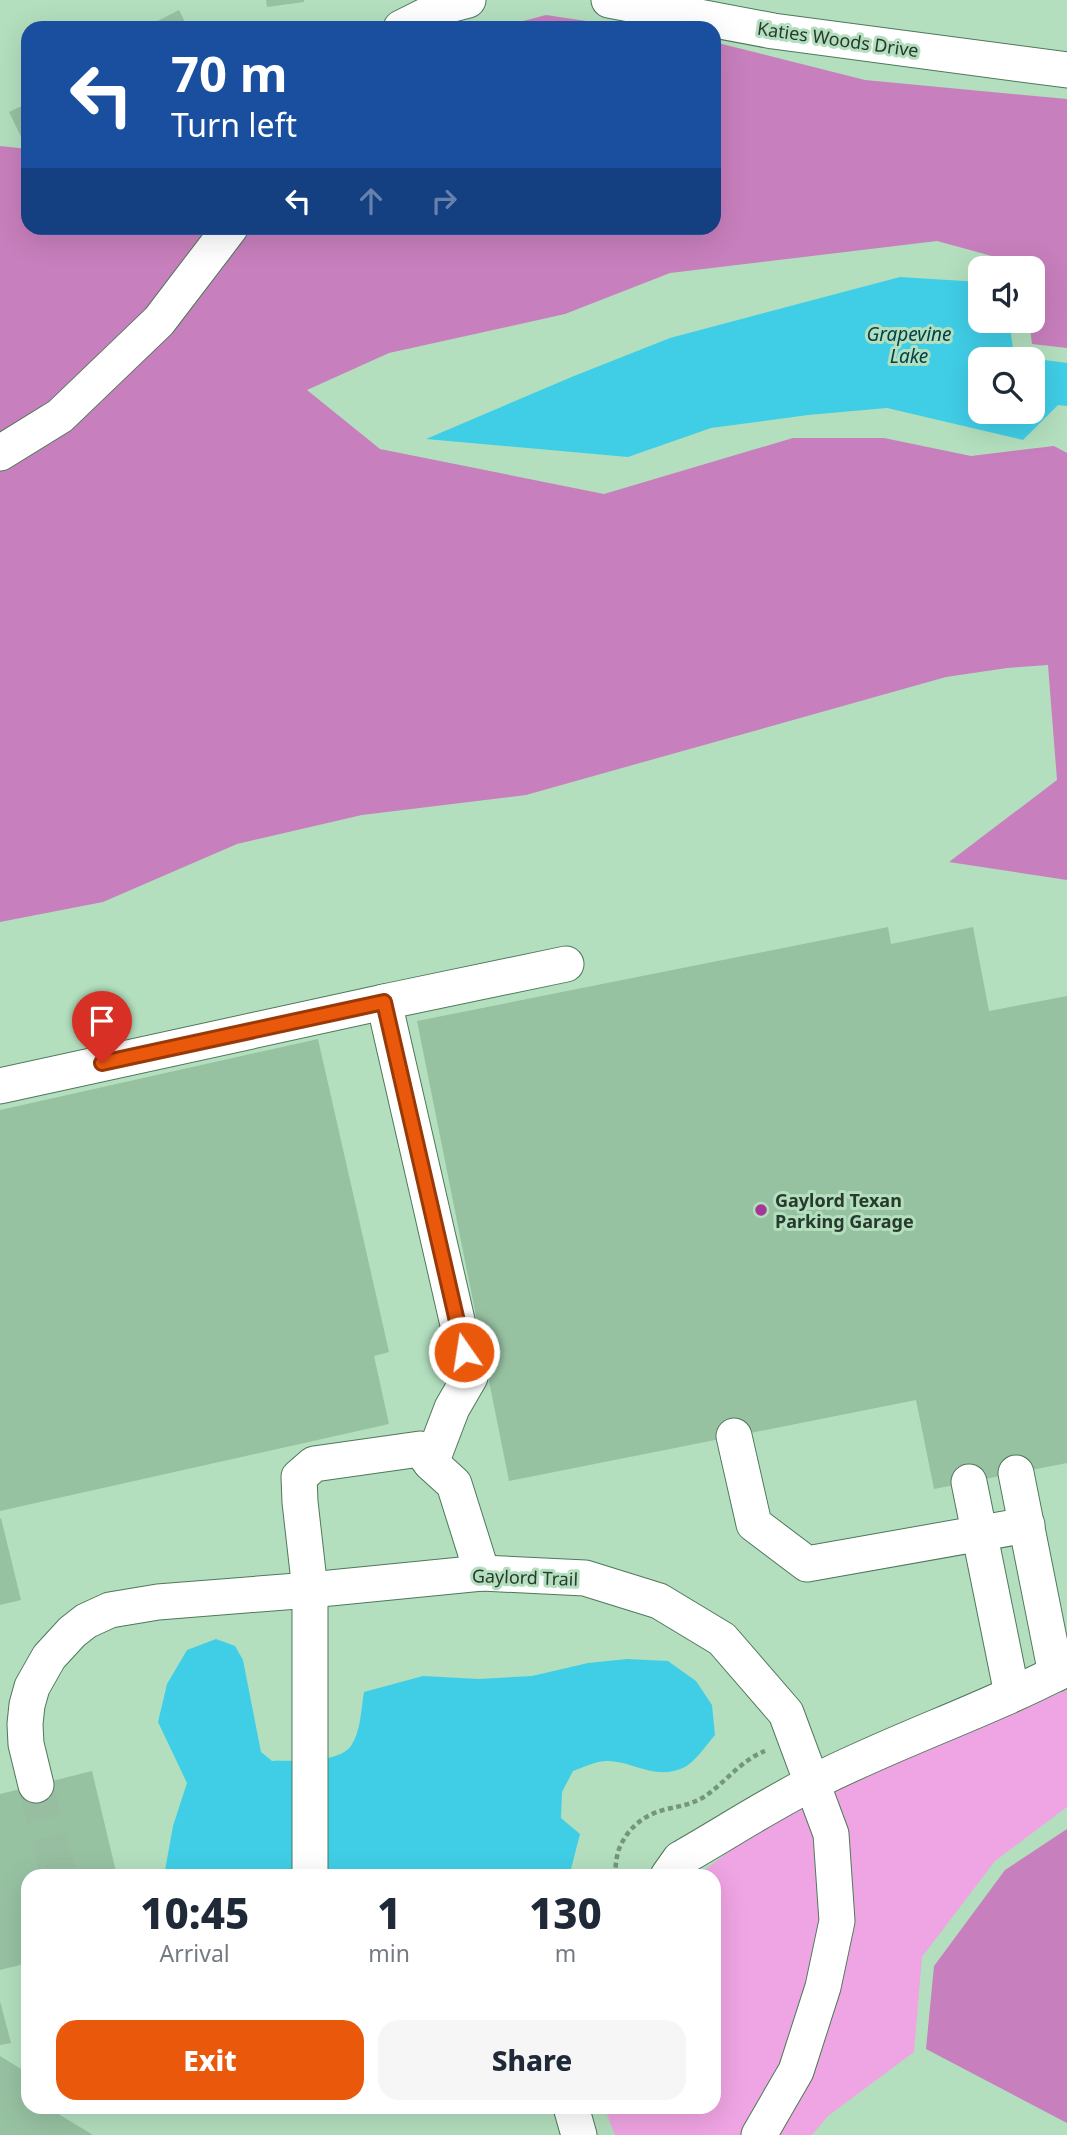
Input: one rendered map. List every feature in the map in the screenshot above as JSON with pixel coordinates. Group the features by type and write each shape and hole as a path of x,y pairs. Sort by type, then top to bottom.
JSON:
{"street":[{"path":"415,21 445,6 468,0"},
{"name":"Katies Woods Drive","path":"609,0 720,21"},
{"name":"Katies Woods Drive","path":"721,21 773,31 1067,70"},
{"path":"0,453 60,416 159,321 225,235"},
{"path":"0,1086 566,964"},
{"path":"384,1002 470,1377 452,1409 431,1463"},
{"path":"734,1436 754,1524 807,1564 991,1509"},
{"path":"310,1869 310,1590 299,1477 314,1464 420,1449 454,1484 482,1573"},
{"path":"991,1509 961,1565 1031,1685"},
{"path":"991,1509 1031,1685"},
{"name":"Gaylord Trail","path":"36,1785 26,1744 25,1724 29,1696 49,1657 72,1632 86,1621 110,1610 158,1602 482,1573 585,1578 659,1601 722,1639 786,1713 831,1834 837,1921 823,1987 796,2071 759,2135"},
{"path":"673,1869 680,1859 812,1783 1031,1685"},
{"path":"573,2114 579,2135"}],"path":[{"path":"615,1869 619,1850 631,1829 645,1816 687,1805 704,1796 750,1759 763,1751 771,1750"}],"shaded area":[{"path":"546,15 586,21 523,21"},
{"path":"721,44 865,80 1067,99 1067,348 1032,344 1031,333 1045,333 1045,256 992,256 937,241 670,273 565,314 389,353 307,390 380,449 604,494 793,438 884,438 971,456 1054,446 1067,453 1067,880 949,862 1057,780 1048,665 946,677 526,795 362,815 237,844 103,902 0,922 0,146 21,148 21,235 721,235"},
{"path":"1067,1690 1067,1807 995,1861 922,1957 914,2052 828,2116 812,2135 615,2135 607,2114 721,2114 721,1869 706,1869 781,1811"},
{"path":"1067,1829 1067,2123 926,2049 934,1966 1005,1870"}],"water":[{"name":"Grapevine Lake","path":"900,277 968,281 968,333 1011,333 1013,347 968,347 968,424 1039,424 1023,440 887,408 711,428 628,457 426,439 670,338"},
{"name":"Grapevine Lake","path":"1045,360 1067,363 1067,406 1058,405 1045,418"},
{"path":"216,1639 235,1646 243,1660 261,1752 272,1761 314,1760 345,1752 357,1734 364,1692 423,1676 479,1679 532,1676 588,1663 627,1659 668,1661 696,1681 712,1705 715,1735 693,1761 675,1771 656,1772 620,1762 605,1761 573,1771 562,1792 561,1818 580,1834 571,1869 165,1869 173,1826 187,1783 158,1722 167,1684 187,1650"}],"building":[{"path":"266,0 304,0 304,2 267,7"},
{"path":"179,10 184,21 158,21"},
{"path":"21,106 21,137 9,112"},
{"name":"Gaylord Texan Parking Garage","path":"888,927 891,944 973,927 989,1011 1067,996 1067,1463 934,1489 916,1400 509,1481 417,1021"},
{"path":"318,1039 389,1352 374,1356 389,1424 0,1511 0,1110"},
{"path":"0,1519 21,1600 0,1605"},
{"path":"92,1771 115,1869 21,1869 21,1965 0,1970 0,1794"},
{"path":"0,2001 11,2043 0,2045"},
{"path":"0,2056 21,2069 21,2114 58,2114 93,2135 0,2135"}],"tunnel":[{"path":"36,1785 57,1869"}],"place":[{"name":"Gaylord Texan Parking Garage","path":"761,1210"}],"route":[{"path":"102,1063 384,1002 464,1352"}]}
